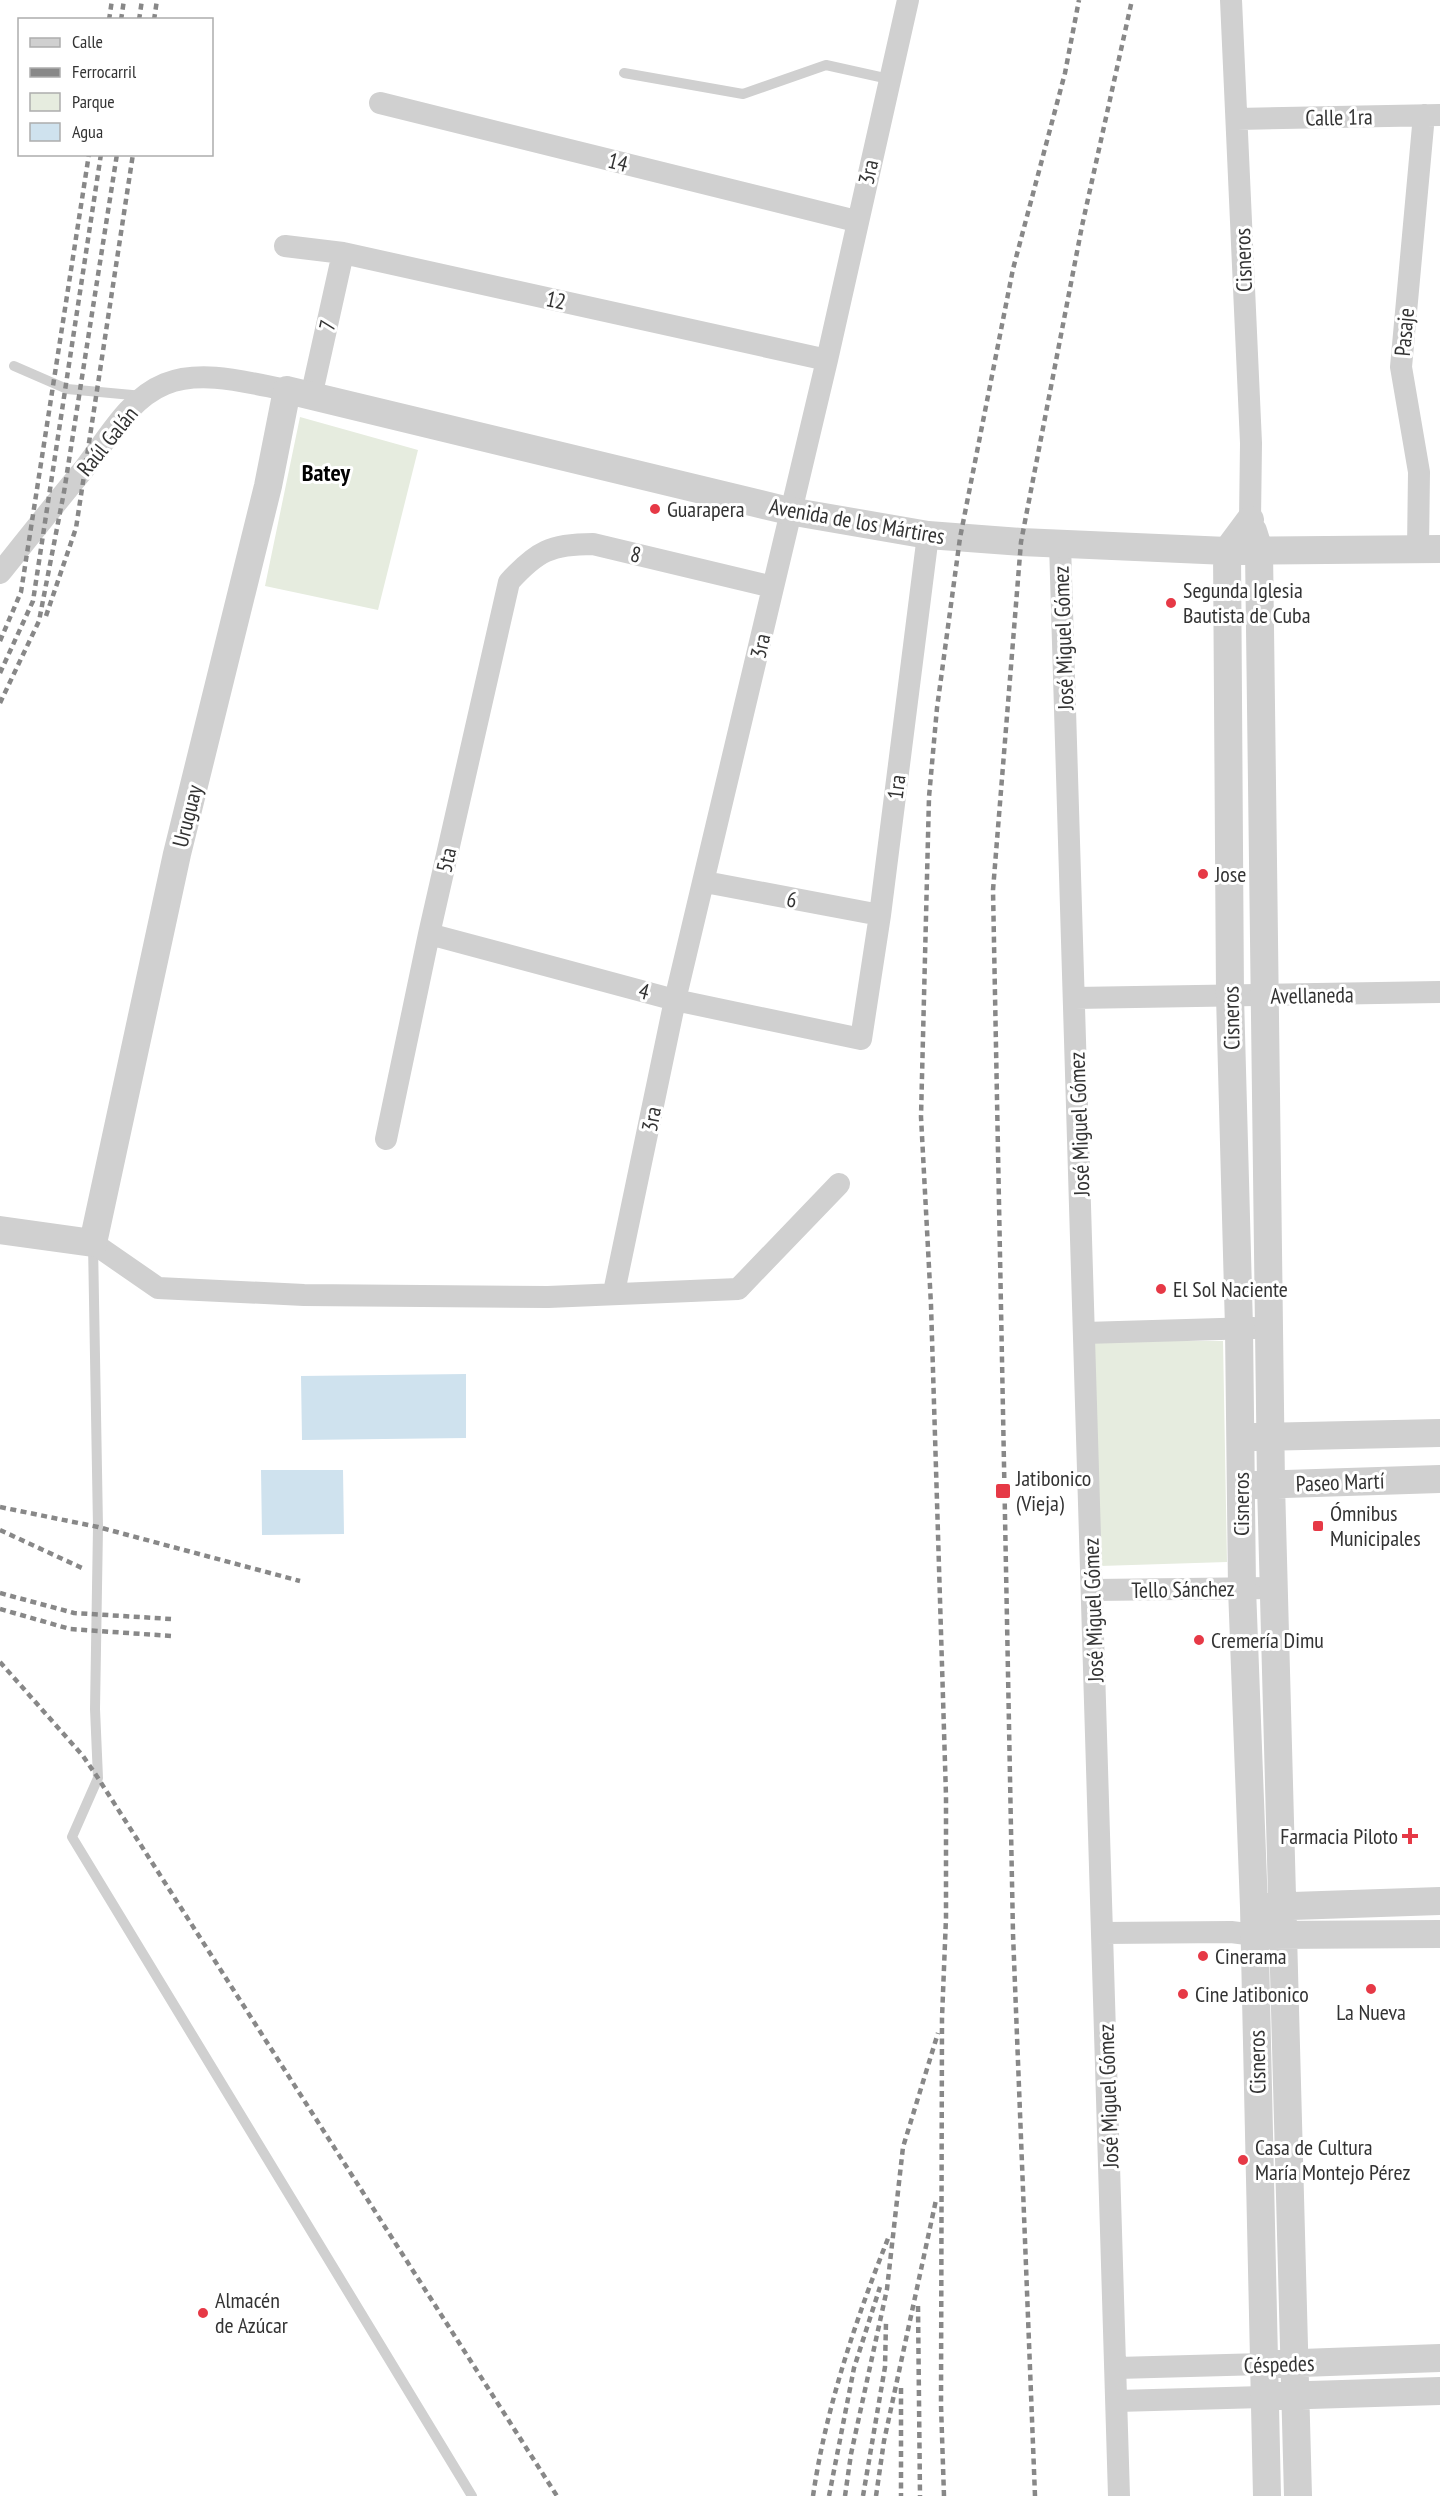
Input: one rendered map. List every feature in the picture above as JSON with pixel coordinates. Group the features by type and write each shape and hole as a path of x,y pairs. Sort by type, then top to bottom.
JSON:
{"street":[{"name":"3ra","path":"614,1292 675,999 705,882 908,0"},
{"name":"Cisneros","path":"1231,0 1251,443 1250,520 1259,550 1271,1484 1298,2496"},
{"name":"14","path":"380,103 856,221"},
{"name":"Calle 1ra","path":"1238,118 1432,115"},
{"name":"Pasaje","path":"1429,549 1419,471 1401,367 1432,115"},
{"name":"12","path":"285,246 343,253 826,360"},
{"name":"7","path":"299,393 343,253"},
{"name":"Raúl Galán","path":"0,573 120,420 144,396 165,384 188,379 230,379 299,393"},
{"name":"Avenida de los Mártires","path":"299,393 789,511 928,535 1060,544 1227,551 1429,549"},
{"name":"Uruguay","path":"93,1243 177,855 268,486 299,393"},
{"path":"1227,551 1250,520"},
{"name":"1ra","path":"861,1039 880,915 928,535"},
{"name":"8","path":"509,582 526,563 544,550 567,544 593,544 773,587"},
{"name":"José Miguel Gómez","path":"1060,544 1117,2368 1119,2496"},
{"name":"Cisneros","path":"1227,551 1230,996 1239,1328 1242,1588 1255,1935 1263,2397 1267,2496"},
{"name":"5ta","path":"386,1139 429,934 509,582"},
{"name":"6","path":"705,882 880,915"},
{"name":"4","path":"429,934 675,999 861,1039"},
{"name":"Avellaneda","path":"1075,999 1440,992"},
{"path":"0,1230 93,1243 158,1288 397,1296 577,1297 614,1292 738,1288 839,1184"},
{"path":"1085,1333 1270,1328"},
{"name":"Paseo Martí","path":"1241,1437 1440,1433"},
{"name":"Paseo Martí","path":"1241,1485 1440,1479"},
{"name":"Tello Sánchez","path":"1093,1590 1274,1588"},
{"path":"1254,1907 1440,1901"},
{"path":"1103,1933 1231,1932 1284,1936 1440,1934"},
{"name":"Céspedes","path":"1117,2368 1440,2358"},
{"name":"Céspedes","path":"1117,2401 1440,2391"}],"lane":[{"path":"624,73 743,94 826,65 889,79"},
{"path":"14,366 67,390 144,396"},
{"path":"93,1243 98,1527 95,1709 98,1778 72,1837 472,2496"}],"green space":[{"path":"300,417 418,450 378,610 265,586"},
{"path":"1091,1341 1223,1341 1227,1562 1100,1566"}],"water":[{"path":"466,1374 466,1438 302,1440 301,1376"},
{"path":"261,1470 343,1470 344,1534 262,1535"}],"railway":[{"path":"109,18 112,0"},
{"path":"121,18 124,0"},
{"path":"139,18 142,0"},
{"path":"154,18 157,0"},
{"path":"944,2496 941,2405 942,2018 946,1918 946,1796 931,1305 921,1117 929,797 937,708 960,538 1013,269 1065,73 1079,0"},
{"path":"1035,2496 1013,1934 993,890 1021,542 1082,226 1132,0"},
{"path":"0,641 21,592 89,156"},
{"path":"0,673 33,601 101,156"},
{"path":"0,703 39,621 64,492 117,156"},
{"path":"46,616 76,528 133,156"},
{"path":"0,1507 98,1527 300,1581"},
{"path":"0,1530 82,1568"},
{"path":"0,1593 74,1613 171,1619"},
{"path":"0,1609 70,1629 171,1636"},
{"path":"0,1662 83,1756 98,1778 557,2496"},
{"path":"845,2496 851,2454 887,2289 903,2147 938,2033"},
{"path":"876,2496 884,2441 936,2200"},
{"path":"813,2496 834,2397 865,2299 889,2236"},
{"path":"829,2496 854,2368 880,2287"},
{"path":"918,2306 920,2496"},
{"path":"863,2496 885,2367 886,2322"},
{"path":"901,2388 901,2496"}],"place":[{"name":"Guarapera","path":"655,509"},
{"name":"Segunda Iglesia Bautista de Cuba","path":"1171,603"},
{"name":"Jose","path":"1203,874"},
{"name":"El Sol Naciente","path":"1161,1289"},
{"name":"Jatibonico (Vieja)","path":"1003,1491"},
{"name":"Ómnibus Municipales","path":"1318,1526"},
{"name":"Cremería Dimu","path":"1199,1640"},
{"name":"Farmacia Piloto","path":"1410,1836"},
{"name":"Cinerama","path":"1203,1956"},
{"name":"La Nueva","path":"1371,1989"},
{"name":"Cine Jatibonico","path":"1183,1994"},
{"name":"Casa de Cultura María Montejo Pérez","path":"1243,2160"},
{"name":"Almacén de Azúcar","path":"203,2313"}],"district":[{"name":"Batey","path":"326,473"}]}
